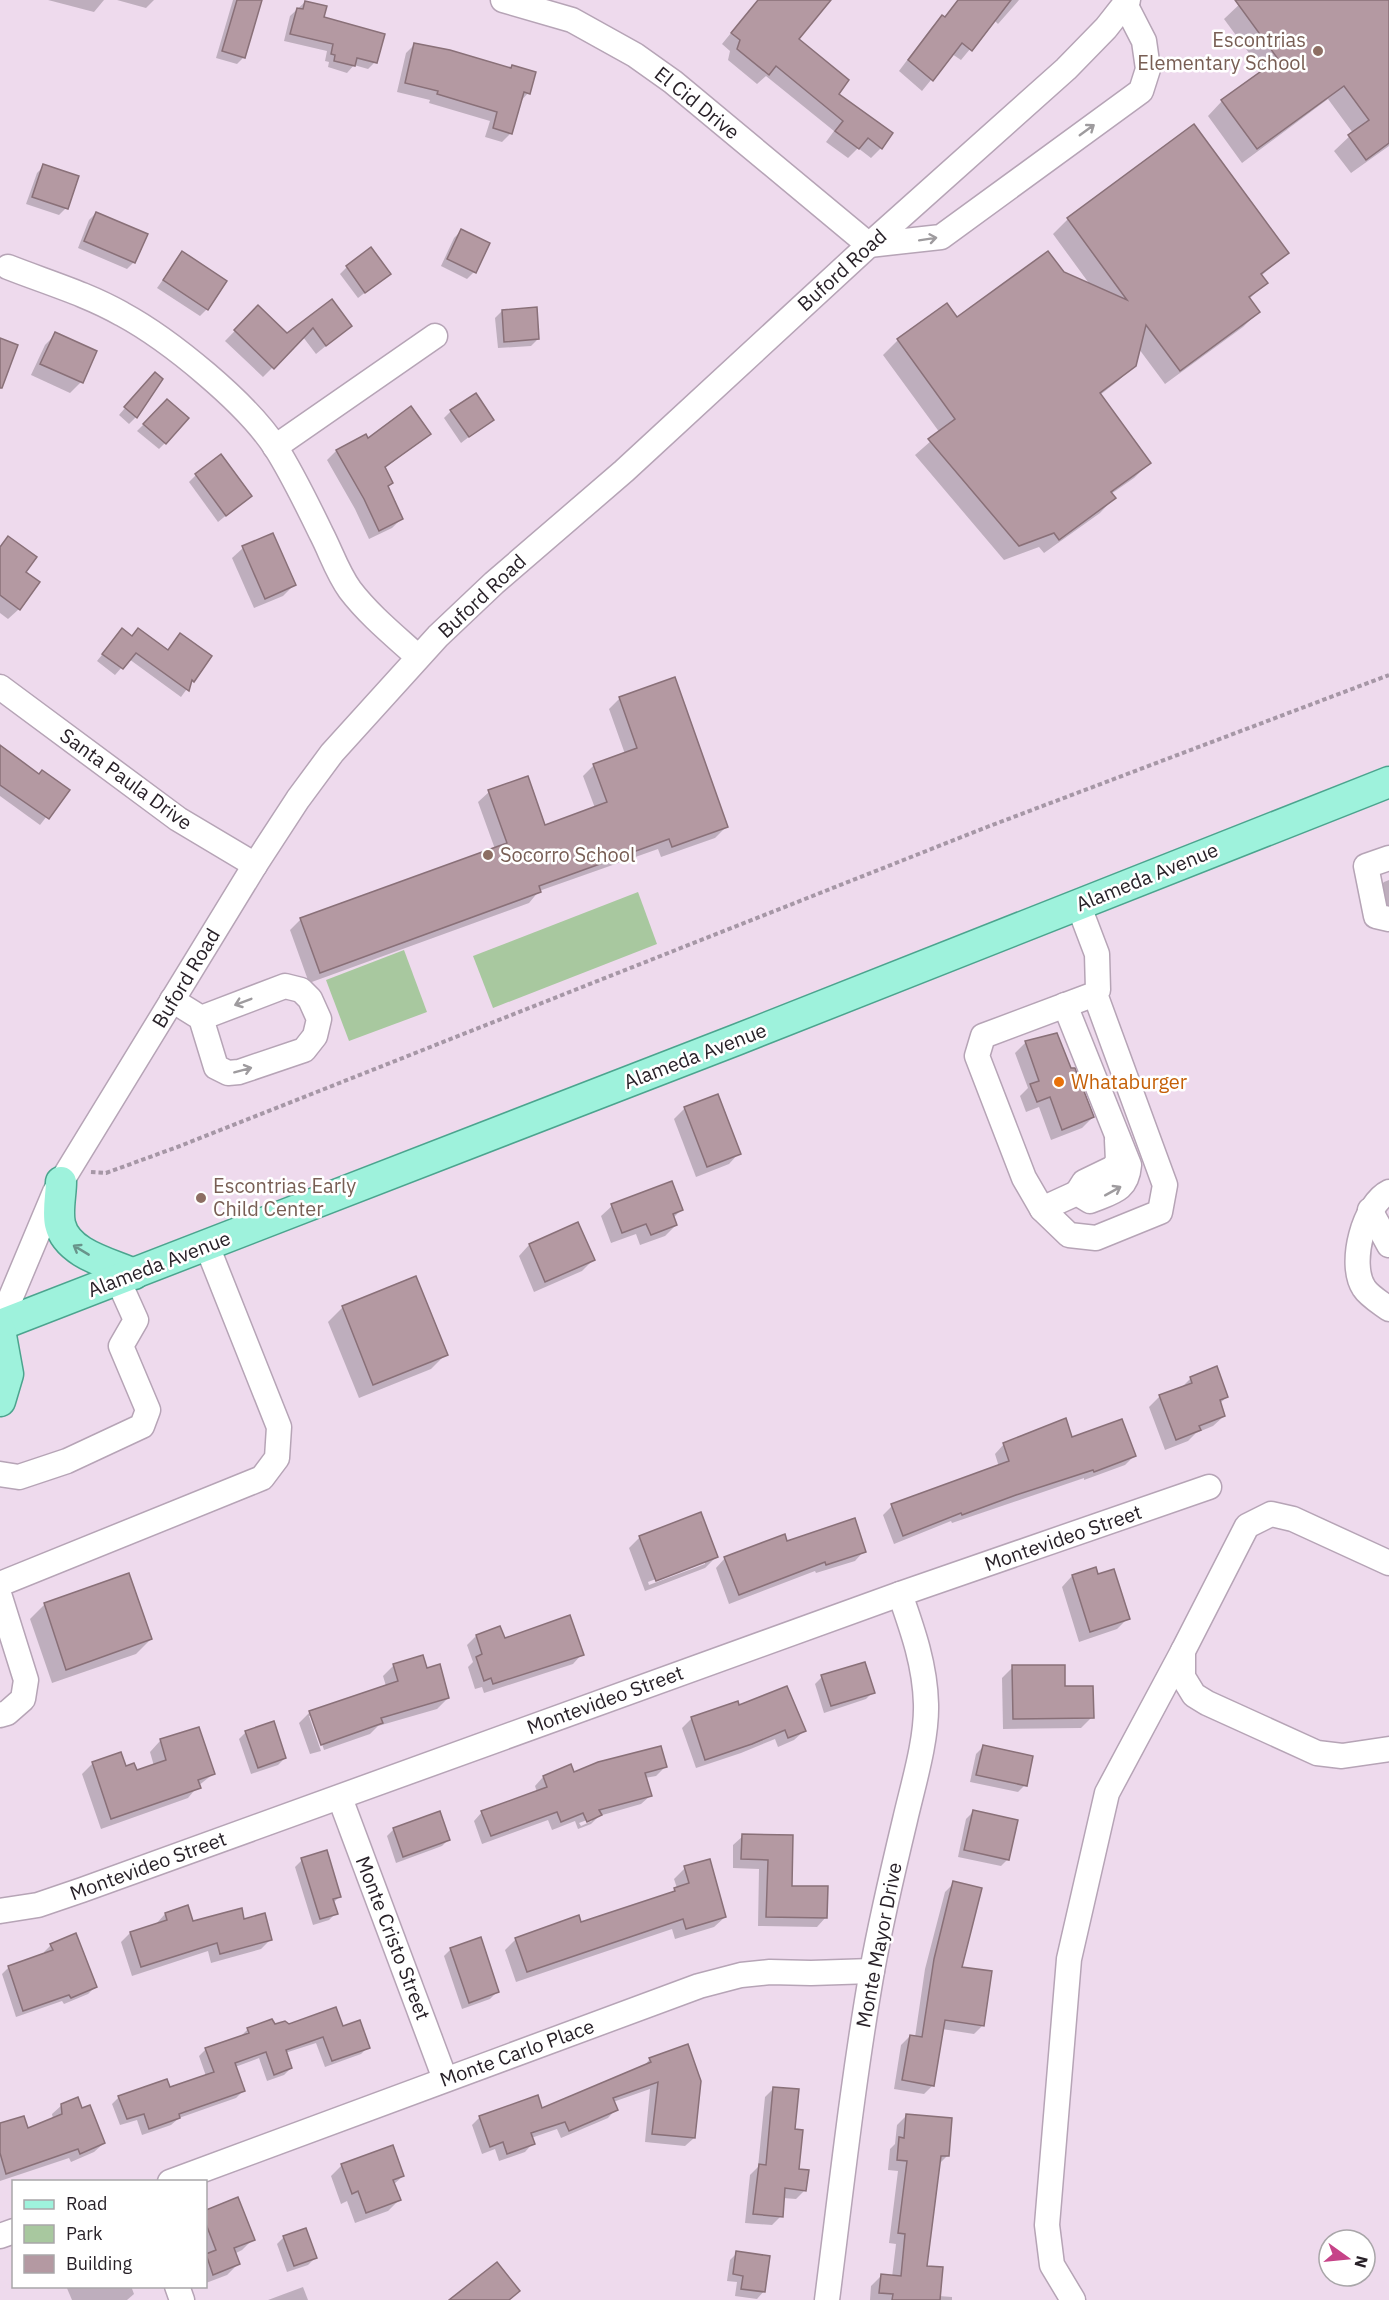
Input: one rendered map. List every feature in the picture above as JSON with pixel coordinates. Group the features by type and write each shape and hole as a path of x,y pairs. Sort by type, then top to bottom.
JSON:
{"main road":[{"name":"Alameda Avenue","path":"0,1324 207,1246 1389,782"},
{"path":"64,1177 60,1223 69,1242 126,1277"},
{"path":"0,1330 8,1374 0,1401"}],"street":[{"name":"El Cid Drive","path":"503,0 572,20 635,55 673,82 869,244"},
{"name":"Buford Road","path":"0,1324 42,1219 64,1177 255,865 298,799 332,753 418,657 494,583 624,471 869,244 1066,69 1106,28 1127,2"},
{"path":"869,244 941,237 1141,91 1148,69 1144,41 1127,2"},
{"path":"8,267 121,313 152,332 188,360 248,413 275,447 322,534 338,572 351,591 418,657"},
{"path":"275,447 435,336"},
{"name":"Santa Paula Drive","path":"0,687 178,819 255,865"},
{"path":"1389,858 1366,866 1376,916 1389,919"},
{"path":"1078,904 1097,954 1098,990 1095,994 983,1036 977,1056 1024,1178 1042,1209 1069,1235 1096,1238 1160,1212 1165,1185 1095,994"},
{"path":"172,1000 201,1018 216,1067 228,1073 239,1072 304,1050 315,1036 319,1019 310,999 301,990 285,986 201,1018"},
{"path":"1042,1209 1077,1193 1090,1202 1120,1189 1128,1178 1129,1165 1065,1005"},
{"path":"1386,1299 1364,1288 1357,1263 1361,1236 1370,1210 1376,1200 1389,1192"},
{"path":"1370,1210 1389,1245"},
{"path":"0,1584 262,1478 277,1458 279,1427 207,1246"},
{"path":"0,1474 19,1477 67,1461 142,1426 148,1410 121,1346 136,1320 126,1277"},
{"name":"Montevideo Street","path":"0,1911 49,1901 340,1798 900,1594 1209,1487"},
{"path":"1073,2300 1052,2265 1047,2226 1070,1959 1107,1793 1247,1526 1271,1514 1293,1519 1389,1563"},
{"name":"Monte Mayor Drive","path":"827,2300 854,2085 872,1971 891,1876 912,1790 926,1707 924,1674 916,1639 900,1594"},
{"path":"0,1597 26,1680 23,1699 7,1713 0,1714"},
{"path":"1183,1651 1183,1677 1194,1695 1207,1703 1317,1753 1341,1756 1389,1749"},
{"name":"Monte Cristo Street","path":"340,1798 445,2079"},
{"name":"Monte Carlo Place","path":"173,2180 699,1986 741,1975 770,1972 872,1971"}],"path":[{"path":"64,1177 106,1173 180,1146 987,827 1389,675"}],"green space":[{"path":"638,892 657,944 493,1008 473,956"},
{"path":"404,950 427,1012 349,1041 326,980"}],"building":[{"path":"237,0 262,0 245,58 222,51"},
{"path":"758,0 831,0 799,39 849,80 839,94 893,133 882,149 868,138 859,149 835,131 843,121 776,66 769,75 737,49 740,40 731,33"},
{"path":"958,0 1011,0 972,51 962,43 933,81 908,60 942,15 945,17"},
{"path":"1235,0 1389,0 1389,143 1366,160 1348,135 1369,120 1344,86 1257,149 1221,100 1278,59"},
{"path":"305,1 327,6 324,17 385,34 377,63 357,58 355,66 334,61 335,55 331,54 333,44 290,34 297,8 303,9"},
{"path":"414,43 450,50 511,68 512,65 536,72 530,94 524,92 512,134 493,128 497,112 437,94 438,91 405,83"},
{"path":"1194,124 1289,253 1261,274 1268,283 1249,297 1260,312 1180,371 1146,325 1136,366 1100,393 1151,463 1111,492 1116,498 1059,540 1054,533 1019,546 928,439 955,419 897,339 947,303 957,317 1048,251 1064,272 1127,300 1067,218"},
{"path":"43,164 79,176 68,209 32,197"},
{"path":"96,212 148,234 135,263 84,241"},
{"path":"461,229 490,243 476,273 447,259"},
{"path":"371,247 391,274 365,293 346,266"},
{"path":"182,251 227,281 208,310 163,280"},
{"path":"332,299 352,326 326,346 313,328 274,369 234,330 258,305 287,333"},
{"path":"537,307 539,339 504,342 502,310"},
{"path":"55,332 97,351 83,383 40,364"},
{"path":"0,338 18,345 2,388 0,388"},
{"path":"155,372 163,379 137,418 124,407"},
{"path":"476,393 494,420 469,437 450,410"},
{"path":"167,399 189,418 166,444 143,424"},
{"path":"411,406 431,434 385,467 393,483 388,486 403,519 379,531 336,450 366,434 368,438"},
{"path":"221,454 252,496 226,516 195,474"},
{"path":"273,533 296,585 265,599 242,546"},
{"path":"8,536 37,557 26,572 40,582 20,610 0,595 0,547"},
{"path":"122,628 132,636 138,628 168,650 180,633 212,656 194,682 192,680 189,691 136,653 123,669 102,654"},
{"path":"675,677 728,827 672,847 669,839 539,886 541,892 320,973 300,918 507,843 488,790 528,776 545,825 607,802 593,764 637,748 619,697"},
{"path":"0,745 39,774 42,770 70,790 49,819 0,785"},
{"name":"Whataburger","path":"1057,1033 1071,1068 1075,1068 1094,1117 1062,1130 1050,1097 1037,1102 1030,1084 1039,1081 1025,1041"},
{"path":"718,1094 741,1154 707,1167 684,1107"},
{"path":"672,1181 683,1210 673,1214 677,1225 651,1235 646,1224 622,1233 611,1204"},
{"path":"578,1222 595,1260 545,1282 529,1244"},
{"path":"416,1276 448,1355 373,1385 342,1306"},
{"path":"1217,1366 1228,1397 1220,1400 1225,1416 1199,1426 1201,1430 1176,1440 1159,1395 1192,1383 1190,1377"},
{"path":"1066,1418 1072,1437 1122,1419 1136,1456 962,1515 961,1513 903,1536 891,1504 1009,1461 1003,1443"},
{"path":"701,1512 718,1557 656,1581 639,1536"},
{"path":"855,1518 866,1552 826,1565 825,1562 739,1595 724,1557 785,1534 787,1541"},
{"path":"1096,1567 1098,1574 1114,1569 1130,1619 1090,1632 1072,1575"},
{"path":"129,1573 152,1639 66,1670 44,1603"},
{"path":"570,1615 584,1655 493,1684 491,1678 484,1681 476,1657 482,1654 476,1635 500,1626 505,1638"},
{"path":"423,1655 427,1668 440,1664 449,1698 381,1718 383,1723 321,1745 309,1711 398,1681 393,1664"},
{"path":"865,1662 875,1693 831,1706 821,1675"},
{"path":"1012,1665 1065,1665 1065,1686 1093,1686 1094,1718 1013,1719"},
{"path":"787,1686 806,1731 788,1738 785,1730 705,1760 691,1717 738,1701 739,1705"},
{"path":"274,1721 286,1758 258,1768 245,1731"},
{"path":"199,1727 215,1774 198,1780 201,1788 111,1819 92,1762 121,1752 126,1766 134,1763 137,1770 166,1760 160,1739"},
{"path":"983,1745 1033,1756 1027,1786 976,1775"},
{"path":"661,1746 667,1767 645,1773 652,1796 599,1810 602,1815 587,1822 583,1813 561,1822 557,1812 491,1836 481,1811 547,1787 543,1776 571,1764 574,1772 598,1762"},
{"path":"973,1810 1018,1820 1009,1860 964,1850"},
{"path":"440,1811 450,1840 403,1857 393,1828"},
{"path":"742,1834 793,1835 792,1886 828,1886 827,1918 766,1917 768,1860 741,1859"},
{"path":"327,1850 341,1897 333,1899 338,1914 320,1919 301,1858"},
{"path":"710,1859 726,1917 686,1929 683,1919 527,1972 515,1938 579,1915 581,1922 675,1891 674,1888 689,1883 684,1866"},
{"path":"953,1881 982,1888 962,1967 992,1971 984,2026 945,2020 934,2086 902,2080 910,2035 922,2037 934,1959"},
{"path":"188,1905 193,1921 242,1908 244,1919 265,1913 272,1940 220,1954 217,1943 141,1967 130,1932 167,1920 165,1913"},
{"path":"76,1933 97,1987 71,1998 69,1995 23,2011 8,1966 53,1950 50,1944"},
{"path":"481,1937 499,1992 469,2003 450,1948"},
{"path":"336,2007 343,2026 360,2020 370,2048 332,2061 323,2037 286,2050 292,2068 274,2075 266,2052 235,2063 245,2091 179,2114 180,2118 149,2129 144,2114 127,2119 118,2096 167,2079 170,2087 214,2072 205,2048 249,2033 247,2028 272,2019 275,2024 285,2021 289,2024"},
{"path":"688,2044 701,2081 695,2138 652,2134 658,2082 613,2098 618,2110 569,2131 565,2122 531,2133 535,2144 507,2154 503,2142 490,2147 479,2116 538,2095 542,2108 651,2062 649,2058"},
{"path":"773,2087 799,2089 795,2129 803,2130 799,2169 809,2170 806,2191 785,2188 783,2217 753,2214 759,2164 766,2165"},
{"path":"78,2097 82,2108 90,2105 105,2143 80,2154 78,2149 6,2174 0,2153 0,2123 24,2116 28,2128 62,2114 61,2104"},
{"path":"906,2114 952,2118 949,2156 941,2156 927,2266 943,2267 940,2300 892,2300 893,2294 879,2293 881,2274 901,2276 905,2234 898,2233 907,2161 897,2160 899,2137 904,2138"},
{"path":"393,2145 404,2176 393,2180 401,2200 366,2213 358,2191 352,2194 341,2164"},
{"path":"238,2197 255,2240 234,2248 240,2264 213,2275 207,2254 216,2250 207,2227 207,2210"},
{"path":"306,2228 317,2258 294,2266 283,2236"},
{"path":"736,2251 770,2256 765,2292 741,2289 743,2276 733,2274"},
{"path":"497,2262 520,2291 509,2300 449,2300"}],"place":[{"name":"Escontrias Elementary School","path":"1318,51"},
{"name":"Socorro School","path":"488,855"},
{"name":"Whataburger","path":"1059,1082"},
{"name":"Escontrias Early Child Center","path":"201,1198"}]}
